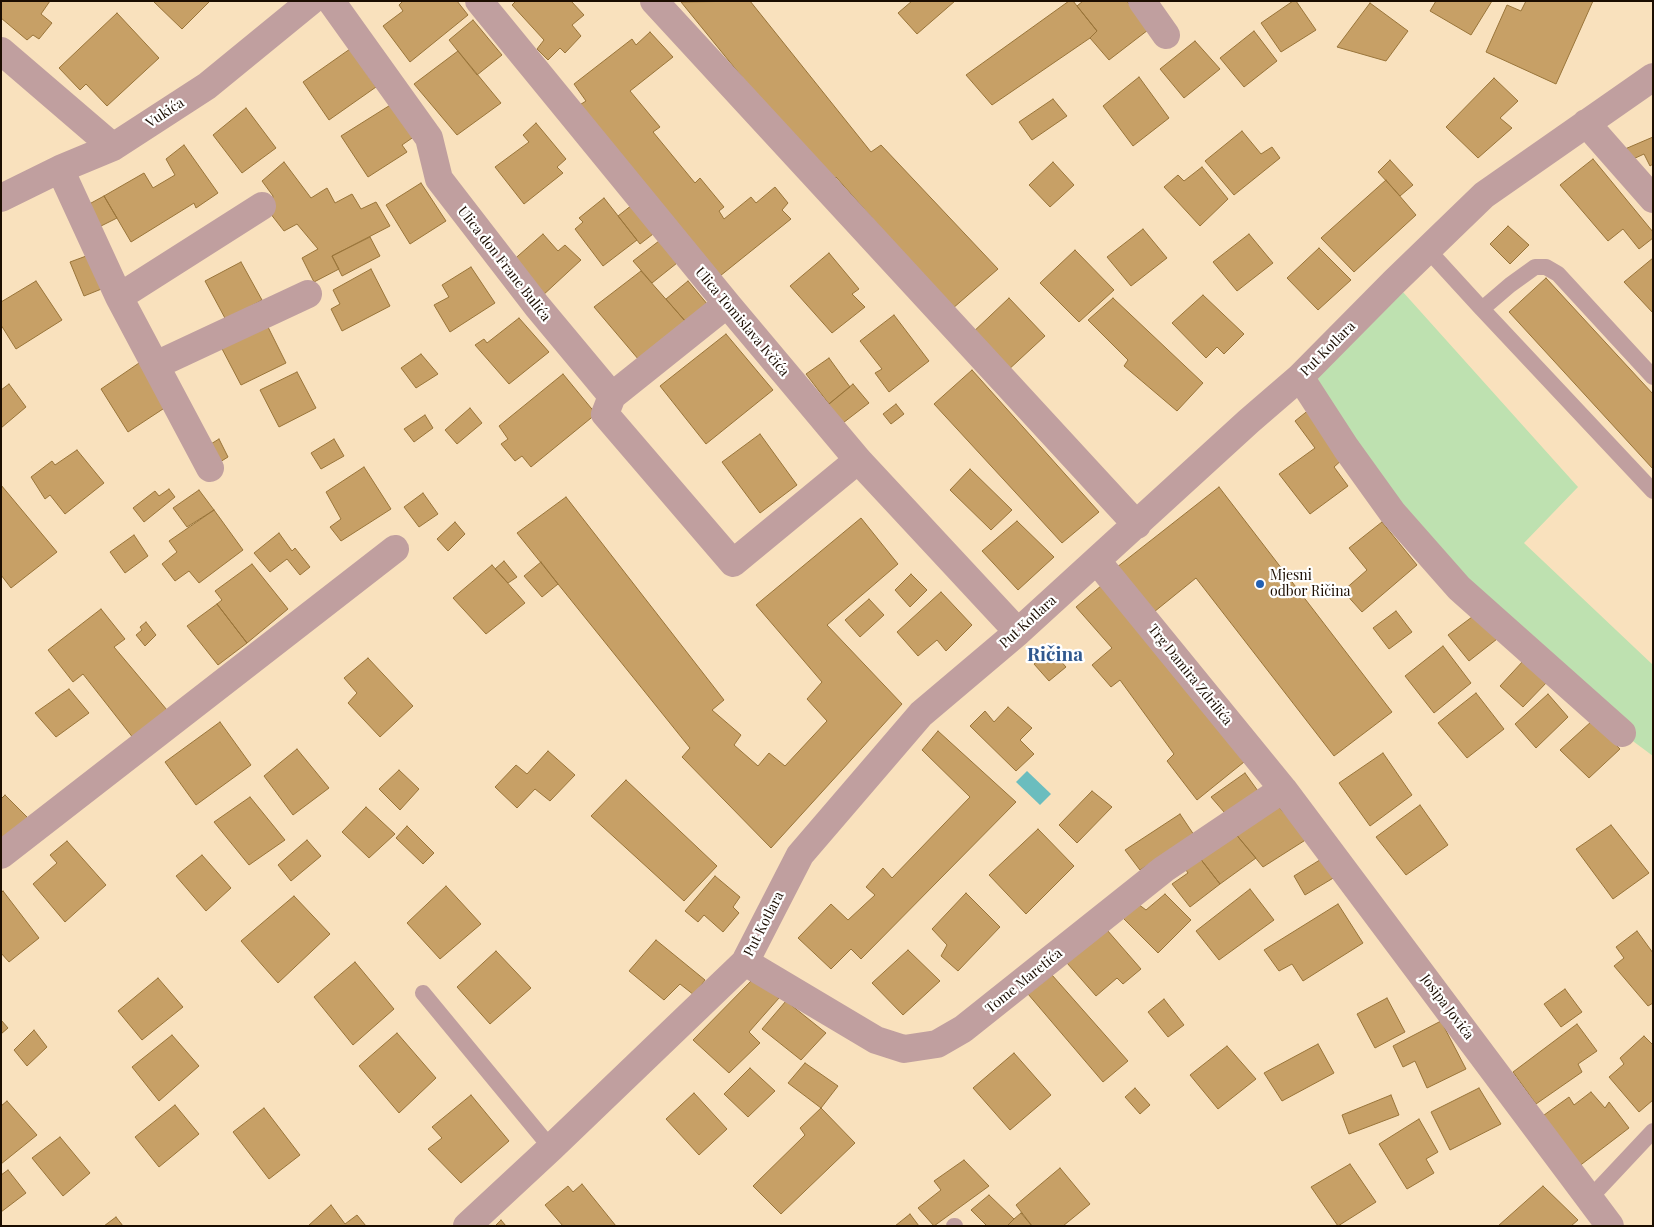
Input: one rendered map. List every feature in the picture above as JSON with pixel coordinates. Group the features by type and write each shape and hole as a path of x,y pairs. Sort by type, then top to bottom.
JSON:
{"street":[{"name":"Vukića","path":"1,198 60,169 112,147 206,86 311,1"},
{"name":"Ulica don Frane Bulića","path":"332,1 429,138 439,179 537,306 612,396"},
{"name":"Ulica Tomislava Ivčića","path":"478,1 726,304 858,460 1018,632"},
{"path":"654,1 1137,525"},
{"path":"1142,1 1166,35"},
{"path":"1,51 112,147"},
{"name":"Put Kotlara","path":"467,1226 745,962 800,855 921,714 1018,632 1249,421 1300,377 1484,195 1653,78"},
{"path":"1586,123 1653,199"},
{"path":"60,169 119,296 210,468"},
{"path":"119,296 262,206"},
{"path":"156,365 308,294"},
{"path":"726,304 612,396 605,414 733,563 858,460"},
{"path":"1300,377 1346,448 1392,512 1459,588 1622,733"},
{"path":"1,855 395,549"},
{"name":"Trg Damira Zdrilića","path":"1097,561 1283,789"},
{"name":"Tome Maretića","path":"745,962 876,1040 904,1049 937,1044 963,1029 1164,869 1283,789"},
{"name":"Josipa Jovića","path":"1283,789 1610,1226"}],"lane":[{"path":"1428,250 1653,491"},
{"path":"1482,309 1535,267 1546,267 1558,274 1653,377"},
{"path":"423,993 551,1148"},
{"path":"1590,1198 1653,1131"}],"green space":[{"path":"1394,282 1578,487 1524,543 1653,665 1653,756 1622,733 1459,588 1300,377"}],"water":[{"path":"1027,771 1051,794 1040,805 1016,782"}],"building":[{"path":"1,1 50,1 41,14 52,23 39,39 33,35 27,40 1,18"},
{"path":"153,1 210,1 182,29"},
{"path":"403,1 457,1 468,15 410,62 383,26 403,11 399,5"},
{"path":"516,1 571,1 584,15 572,25 581,36 565,53 560,48 548,60 537,49 544,40 512,5"},
{"path":"750,1 871,152 881,145 998,269 952,309 836,177 829,184 681,2"},
{"path":"912,1 955,1 917,34 898,13"},
{"path":"1069,1 1073,1 1097,31 1090,38 992,105 966,75"},
{"path":"1083,1 1127,1 1148,30 1109,60 1090,38 1097,31 1077,6"},
{"path":"1293,1 1296,1 1316,30 1281,52 1261,23"},
{"path":"1436,1 1492,1 1471,35 1430,11"},
{"path":"1526,1 1593,1 1556,84 1486,52 1507,5 1521,11"},
{"path":"1370,3 1408,31 1386,61 1337,47"},
{"path":"117,13 159,58 107,106 86,84 80,90 59,68"},
{"path":"473,20 502,55 477,75 449,40"},
{"path":"1254,31 1277,61 1244,87 1220,58"},
{"path":"650,32 673,57 630,91 660,127 653,132 695,183 700,178 724,207 719,211 724,219 751,197 756,203 775,187 788,203 782,210 791,219 720,276 578,106 586,101 574,84 632,39 636,45"},
{"path":"1195,41 1220,69 1184,98 1160,69"},
{"path":"350,49 376,87 329,120 303,82"},
{"path":"458,51 501,103 457,135 414,84"},
{"path":"1139,77 1169,118 1133,146 1103,106"},
{"path":"1494,78 1518,101 1500,118 1512,128 1478,158 1446,127"},
{"path":"1053,99 1067,116 1032,140 1019,122"},
{"path":"392,104 415,136 402,145 407,152 368,177 341,136"},
{"path":"246,108 276,148 242,173 213,135"},
{"path":"536,123 566,159 557,167 563,173 524,204 495,167 529,142 523,135"},
{"path":"1242,131 1261,154 1272,147 1280,158 1234,195 1205,161"},
{"path":"1653,137 1653,164 1650,166 1644,154 1631,160 1625,149"},
{"path":"184,145 218,193 196,208 194,203 131,242 104,196 144,173 153,188 175,175 166,159"},
{"path":"1593,159 1653,232 1653,238 1639,249 1623,229 1608,241 1560,185"},
{"path":"1390,160 1413,185 1400,196 1378,172"},
{"path":"284,162 311,198 327,188 335,203 352,194 361,209 376,202 390,226 332,256 339,269 314,282 302,258 318,249 297,224 284,231 270,213 273,196 262,181"},
{"path":"1053,162 1074,185 1050,207 1029,185"},
{"path":"1202,167 1228,199 1200,226 1164,187 1178,175 1184,181"},
{"path":"1386,180 1416,215 1354,272 1321,238"},
{"path":"421,183 446,221 410,244 386,205"},
{"path":"104,196 117,218 95,229 82,208"},
{"path":"604,198 637,240 603,266 575,229 583,222 579,218"},
{"path":"632,205 653,234 640,244 618,216"},
{"path":"1508,226 1529,245 1510,264 1490,244"},
{"path":"1143,229 1167,258 1131,286 1107,257"},
{"path":"543,234 558,251 565,245 581,260 541,297 510,263"},
{"path":"1249,234 1273,263 1237,291 1213,262"},
{"path":"370,237 380,256 342,276 332,256"},
{"path":"659,241 677,263 652,283 633,261"},
{"path":"1319,248 1351,280 1318,310 1287,278"},
{"path":"1075,250 1114,290 1079,322 1040,283"},
{"path":"829,253 859,289 852,294 865,307 832,333 790,286"},
{"path":"89,255 104,288 84,296 70,262"},
{"path":"1653,258 1653,313 1624,282"},
{"path":"241,262 262,300 226,320 205,281"},
{"path":"471,267 495,303 450,332 434,305 449,297 442,285"},
{"path":"371,269 390,306 342,331 331,309 340,304 333,290"},
{"path":"641,271 686,322 639,360 594,307"},
{"path":"1546,278 1653,394 1653,469 1509,312"},
{"path":"36,281 62,320 16,349 1,325 1,302"},
{"path":"688,281 708,305 686,322 666,299"},
{"path":"1203,295 1244,334 1224,354 1217,347 1206,358 1172,323"},
{"path":"1009,298 1045,336 1006,372 970,335"},
{"path":"1113,298 1203,383 1177,411 1124,366 1128,360 1088,320"},
{"path":"894,315 929,361 889,392 875,373 882,369 860,341"},
{"path":"519,318 549,352 509,384 475,345 484,339 487,343"},
{"path":"266,323 286,363 241,385 220,345"},
{"path":"726,334 773,390 706,444 660,386"},
{"path":"421,354 438,374 416,388 401,368"},
{"path":"829,358 850,387 829,404 806,374"},
{"path":"142,361 169,405 128,432 101,389"},
{"path":"972,370 1099,512 1062,543 934,404"},
{"path":"297,372 316,408 279,427 260,390"},
{"path":"563,374 596,414 531,467 522,456 515,461 501,444 508,439 499,426"},
{"path":"9,384 26,407 1,428 1,390"},
{"path":"853,384 869,403 839,426 824,408"},
{"path":"896,404 904,414 891,424 883,414"},
{"path":"470,408 482,423 457,444 445,430"},
{"path":"1310,409 1344,458 1334,467 1348,486 1310,514 1279,474 1315,448 1295,421"},
{"path":"425,415 433,428 414,442 404,429"},
{"path":"760,434 797,485 760,513 722,462"},
{"path":"219,439 228,457 215,465 206,447"},
{"path":"334,439 344,456 321,469 311,453"},
{"path":"77,450 104,483 65,514 50,495 45,499 31,477 52,461 55,465"},
{"path":"364,467 391,509 341,541 330,527 341,519 326,492"},
{"path":"970,469 1012,510 991,530 950,490"},
{"path":"1,485 57,552 11,588 1,575"},
{"path":"1219,487 1392,712 1334,756 1196,578 1149,616 1112,571"},
{"path":"169,489 175,497 144,522 133,508 155,491 159,496"},
{"path":"199,490 214,510 187,527 173,508"},
{"path":"423,493 438,514 419,527 404,507"},
{"path":"566,497 724,700 712,710 741,735 734,745 758,766 769,753 785,766 827,721 807,699 822,682 756,605 861,518 898,564 827,625 902,704 771,848 682,757 690,748 517,533"},
{"path":"214,510 243,550 199,583 189,571 175,581 162,564 177,552 169,541"},
{"path":"1017,521 1054,557 1018,590 982,551"},
{"path":"455,522 465,534 448,551 437,539"},
{"path":"1382,522 1417,565 1362,612 1343,591 1367,570 1349,548"},
{"path":"279,533 292,551 295,548 310,567 300,575 287,559 270,572 254,553"},
{"path":"134,535 148,556 125,573 110,552"},
{"path":"504,561 517,577 508,583 495,569"},
{"path":"541,562 558,584 542,597 524,576"},
{"path":"252,564 288,609 247,643 217,604 222,600 215,591"},
{"path":"492,565 525,603 486,634 453,598"},
{"path":"911,574 927,590 910,607 895,590"},
{"path":"1108,580 1244,762 1197,800 1167,761 1174,754 1120,680 1111,687 1092,665 1112,648 1076,607"},
{"path":"941,592 972,625 946,651 937,640 918,656 897,632"},
{"path":"869,599 884,615 860,637 845,620"},
{"path":"217,604 247,643 218,665 187,626"},
{"path":"101,609 125,639 114,647 167,710 134,739 83,674 73,682 48,650"},
{"path":"1396,611 1412,632 1389,649 1373,628"},
{"path":"1476,614 1497,639 1469,661 1448,635"},
{"path":"146,622 156,635 145,646 136,635 142,630 140,627"},
{"path":"1443,646 1471,683 1434,713 1405,676"},
{"path":"1051,650 1066,667 1049,681 1034,664"},
{"path":"368,658 413,706 380,737 348,703 357,693 344,678"},
{"path":"1524,660 1548,681 1523,707 1500,686"},
{"path":"69,689 89,713 56,737 35,713"},
{"path":"1476,693 1504,729 1467,758 1438,723"},
{"path":"1548,694 1568,717 1536,748 1515,724"},
{"path":"1008,707 1032,728 1020,740 1034,754 1016,771 970,726 985,711 994,722"},
{"path":"1592,721 1620,749 1589,778 1560,750"},
{"path":"220,722 251,765 196,805 165,762"},
{"path":"938,731 1016,802 861,959 851,949 831,969 798,938 831,904 848,920 875,895 866,887 883,868 892,878 970,797 922,750"},
{"path":"297,749 329,788 293,815 264,776"},
{"path":"548,751 575,775 550,801 535,789 517,808 495,787 516,765 527,774"},
{"path":"1383,753 1412,795 1370,826 1339,783"},
{"path":"399,770 419,789 400,810 379,789"},
{"path":"1245,773 1263,798 1231,820 1211,797"},
{"path":"626,780 717,866 684,901 591,816"},
{"path":"1092,791 1112,807 1077,843 1059,825"},
{"path":"5,795 29,819 1,845 1,799"},
{"path":"250,797 285,840 249,865 214,822"},
{"path":"1420,805 1448,845 1406,875 1376,837"},
{"path":"1278,806 1307,839 1263,867 1234,832"},
{"path":"366,807 395,834 369,858 342,832"},
{"path":"1180,814 1194,835 1140,870 1125,850"},
{"path":"1611,825 1649,873 1613,899 1576,849"},
{"path":"407,826 434,853 423,864 396,838"},
{"path":"1038,829 1074,866 1026,914 989,875"},
{"path":"1234,832 1256,858 1220,884 1199,857"},
{"path":"307,840 321,856 291,881 278,865"},
{"path":"67,841 106,885 65,922 33,884 57,863 50,855"},
{"path":"202,855 231,888 206,911 176,876"},
{"path":"1199,857 1220,884 1190,907 1172,884 1188,873 1184,867"},
{"path":"1323,858 1335,877 1305,895 1294,876"},
{"path":"715,876 740,897 733,907 739,913 723,932 704,915 698,922 685,911"},
{"path":"446,886 481,924 440,959 407,923"},
{"path":"1250,889 1274,920 1219,960 1196,931"},
{"path":"3,891 39,938 9,962 1,953 1,893"},
{"path":"966,893 1000,927 958,971 941,956 947,945 932,929"},
{"path":"1165,894 1191,920 1158,953 1123,918 1138,904 1146,910"},
{"path":"294,896 330,934 278,983 241,941"},
{"path":"1338,904 1363,943 1303,981 1292,964 1279,971 1264,950"},
{"path":"1107,930 1141,969 1123,984 1117,978 1096,996 1067,963"},
{"path":"1637,931 1653,953 1653,1003 1648,1006 1614,966 1624,958 1616,947"},
{"path":"656,940 705,980 694,995 680,984 664,1000 629,971"},
{"path":"908,950 940,981 903,1015 872,983"},
{"path":"496,951 531,988 490,1024 457,987"},
{"path":"355,962 394,1009 353,1045 314,997"},
{"path":"1052,975 1128,1061 1103,1082 1028,994"},
{"path":"755,977 779,998 749,1032 760,1043 729,1073 693,1040"},
{"path":"158,978 183,1007 142,1040 118,1011"},
{"path":"1565,989 1582,1012 1561,1027 1544,1004"},
{"path":"1387,998 1405,1032 1375,1048 1357,1014"},
{"path":"1164,999 1184,1025 1168,1037 1148,1012"},
{"path":"786,1001 826,1033 801,1060 762,1029"},
{"path":"1,1020 8,1028 1,1034"},
{"path":"1441,1021 1466,1069 1427,1088 1415,1061 1403,1067 1393,1046"},
{"path":"1577,1024 1597,1051 1578,1064 1582,1072 1536,1104 1513,1072"},
{"path":"34,1030 47,1047 27,1066 14,1050"},
{"path":"397,1033 436,1078 399,1113 359,1066"},
{"path":"172,1035 199,1066 159,1101 132,1067"},
{"path":"1644,1036 1653,1045 1653,1100 1639,1112 1609,1077 1624,1064 1620,1058"},
{"path":"1318,1044 1334,1073 1282,1101 1264,1073"},
{"path":"1227,1046 1256,1079 1218,1109 1190,1075"},
{"path":"1014,1053 1051,1095 1010,1130 973,1088"},
{"path":"805,1063 838,1086 821,1108 788,1083"},
{"path":"750,1068 775,1091 748,1117 724,1094"},
{"path":"1135,1088 1150,1105 1140,1114 1125,1097"},
{"path":"1479,1088 1501,1124 1450,1150 1431,1112"},
{"path":"1591,1092 1605,1108 1609,1102 1629,1128 1578,1167 1540,1118 1569,1097 1574,1105"},
{"path":"694,1093 727,1129 699,1155 666,1119"},
{"path":"471,1095 509,1141 461,1183 428,1149 442,1138 432,1127"},
{"path":"1391,1095 1399,1115 1349,1134 1342,1115"},
{"path":"7,1101 37,1135 1,1164 1,1106"},
{"path":"175,1105 199,1134 159,1167 135,1137"},
{"path":"264,1108 300,1155 269,1179 233,1132"},
{"path":"821,1108 855,1143 781,1214 753,1186 805,1135 800,1128"},
{"path":"1419,1119 1438,1152 1426,1159 1434,1173 1407,1189 1379,1144"},
{"path":"60,1137 90,1173 63,1196 32,1158"},
{"path":"964,1160 989,1186 934,1226 918,1208 941,1190 934,1181"},
{"path":"1350,1164 1376,1202 1338,1226 1311,1187"},
{"path":"1060,1168 1090,1204 1063,1226 1032,1226 1016,1205"},
{"path":"8,1170 26,1193 1,1212 1,1175"},
{"path":"582,1184 616,1226 563,1226 545,1205 568,1186 573,1192"},
{"path":"1543,1186 1578,1220 1571,1226 1498,1226"},
{"path":"989,1195 1014,1219 1007,1226 987,1226 971,1210"},
{"path":"331,1205 345,1224 357,1215 366,1226 308,1226"},
{"path":"1021,1213 1032,1226 1007,1226 1014,1219"},
{"path":"910,1214 919,1226 895,1226"},
{"path":"116,1217 123,1226 104,1226"},
{"path":"501,1220 506,1226 495,1226"}],"place":[{"name":"Mjesni odbor Ričina","path":"1260,584"}],"district":[{"name":"Ričina","path":"1055,655"}]}
